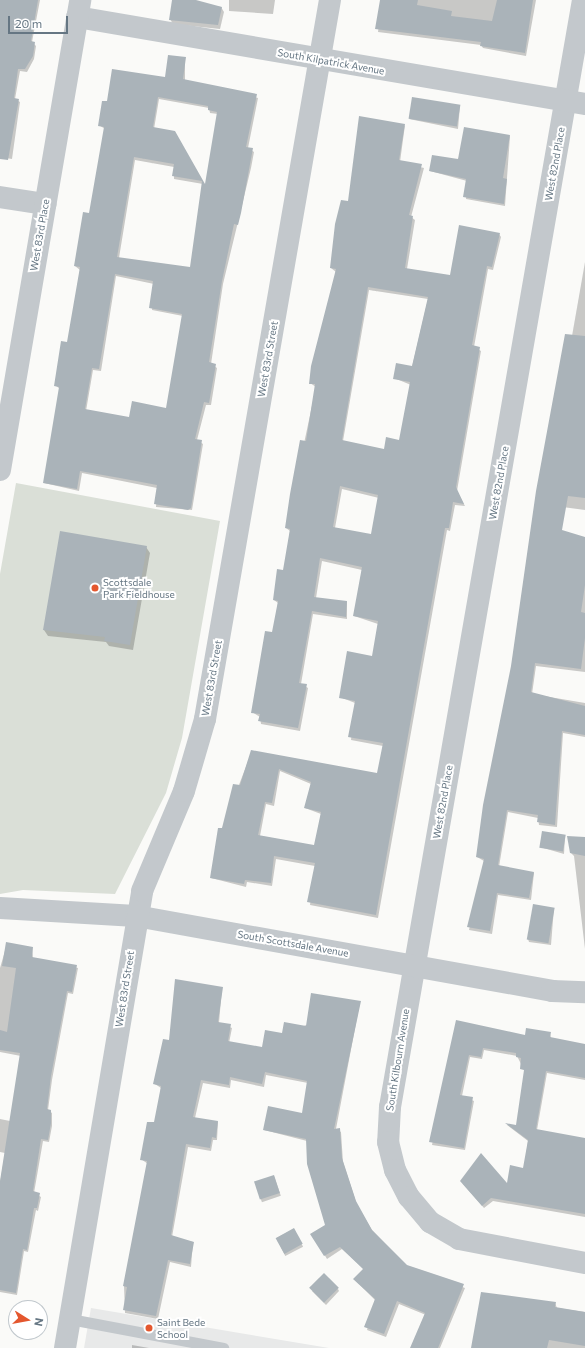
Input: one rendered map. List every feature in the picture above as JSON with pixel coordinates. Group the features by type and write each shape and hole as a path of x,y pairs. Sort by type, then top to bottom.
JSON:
{"street":[{"name":"West 83rd Street","path":"65,1348 136,916 147,877 184,791 205,719 330,0"},
{"name":"West 82nd Place","path":"414,966 575,103 583,0"},
{"name":"South Kilpatrick Avenue","path":"78,9 320,60 575,103"},
{"name":"West 83rd Place","path":"0,470 3,438 78,9"},
{"path":"0,197 45,204"},
{"name":"South Scottsdale Avenue","path":"0,908 136,916 552,991 585,992"},
{"name":"South Kilbourn Avenue","path":"414,966 390,1108 388,1142 395,1170 409,1197 430,1222 459,1239 585,1263"}],"lane":[{"path":"70,1319 223,1348"}],"shaded area":[{"path":"16,483 220,521 182,738 166,793 115,894 23,890 0,894 0,574"},
{"name":"Saint Bede School","path":"91,1308 329,1348 84,1348"}],"building":[{"path":"0,0 38,0 31,41 35,42 33,56 25,69 18,69 14,98 19,99 8,160 0,159"},
{"path":"172,0 196,0 222,7 218,25 169,20"},
{"path":"380,0 418,0 417,5 452,11 451,16 492,21 497,0 533,0 525,53 480,46 481,42 375,29"},
{"path":"168,55 186,57 183,79 257,94 246,147 253,148 241,213 238,225 234,224 222,281 209,362 216,364 209,403 204,402 195,439 202,440 191,508 188,510 154,504 157,485 120,478 80,471 77,489 43,483 59,387 54,386 61,341 67,342 80,267 74,266 83,212 89,213 104,127 98,126 102,101 107,101 112,69 165,77","holes":["158,97 208,106 208,110 217,112 205,184 175,131 153,127","134,157 174,164 172,176 202,181 190,267 117,257","115,274 153,281 149,308 182,314 166,408 132,401 129,417 85,409 92,368 99,369"]},
{"path":"412,97 460,105 457,126 409,119"},
{"path":"359,116 405,124 399,160 422,164 409,215 413,216 405,268 450,275 459,225 500,233 492,267 487,266 472,345 480,347 456,487 464,504 453,502 449,528 445,528 376,915 307,902 315,863 274,856 271,883 245,880 244,884 210,878 218,828 222,828 233,784 240,785 251,750 377,773 383,743 348,737 355,701 339,698 347,651 372,656 378,621 353,616 362,567 320,558 314,597 347,601 346,617 312,611 299,683 307,684 298,728 258,721 260,714 251,713 265,631 272,632 278,601 273,600 277,569 283,570 290,529 285,528 300,440 306,441 315,384 309,384 311,366 336,269 330,268 335,224 341,200 348,201","holes":["368,287 428,297 412,366 396,363 393,379 410,382 399,440 386,437 384,449 342,440","340,486 378,495 371,534 333,527","279,769 311,782 304,808 321,812 314,845 258,835 265,802 272,803"]},
{"path":"464,127 510,135 503,178 507,179 504,204 463,197 466,179 429,171 432,155 458,159"},
{"path":"565,334 585,336 585,498 568,496 562,530 585,537 585,585 581,612 585,613 585,638 581,669 535,663 531,692 585,706 585,735 562,731 555,825 537,822 538,815 507,810 498,865 534,872 529,898 497,893 490,931 467,927 484,859 476,857 483,805 511,666 536,491"},
{"name":"Scottsdale Park Fieldhouse","path":"60,531 147,546 130,645 104,641 105,637 43,630"},
{"path":"542,831 566,835 563,852 539,848"},
{"path":"567,836 585,837 585,856 570,853"},
{"path":"533,904 555,908 548,943 527,939"},
{"path":"6,942 33,947 32,957 77,965 72,992 67,991 51,1076 47,1109 51,1110 51,1123 48,1140 41,1139 33,1191 40,1193 37,1208 34,1208 27,1250 23,1249 16,1293 0,1290 0,1181 20,1053 0,1050 0,1030 7,1032 16,968 2,966"},
{"path":"175,979 223,987 218,1022 231,1024 228,1041 262,1047 265,1030 282,1033 284,1022 306,1026 311,993 361,1001 334,1129 340,1128 342,1158 356,1201 372,1230 407,1265 464,1284 438,1348 410,1348 425,1313 397,1301 384,1334 364,1327 375,1299 353,1279 363,1269 340,1247 324,1256 310,1234 325,1225 307,1164 306,1139 263,1130 268,1106 302,1113 307,1081 265,1072 262,1084 230,1077 229,1085 201,1080 193,1117 218,1121 216,1138 212,1137 210,1148 186,1144 171,1235 194,1242 190,1264 168,1260 156,1316 123,1310 127,1287 123,1286 147,1161 140,1160 147,1122 154,1122 161,1086 153,1084 163,1039 169,1040"},
{"path":"456,1020 525,1035 526,1028 551,1032 550,1037 585,1044 585,1078 546,1071 536,1129 585,1138 585,1214 491,1198 482,1206 460,1181 481,1153 507,1183 510,1165 523,1168 528,1140 505,1123 516,1125 524,1070 520,1069 521,1058 516,1057 516,1053 483,1048 481,1057 469,1055 460,1095 473,1097 464,1148 429,1142"},
{"path":"274,1175 280,1193 260,1200 254,1181"},
{"path":"294,1228 303,1244 284,1254 276,1238"},
{"path":"324,1273 339,1288 324,1303 309,1288"},
{"path":"481,1292 556,1302 555,1307 585,1312 585,1346 549,1340 547,1348 471,1348"}],"place":[{"name":"Scottsdale Park Fieldhouse","path":"95,588"},
{"name":"Saint Bede School","path":"149,1328"}]}
